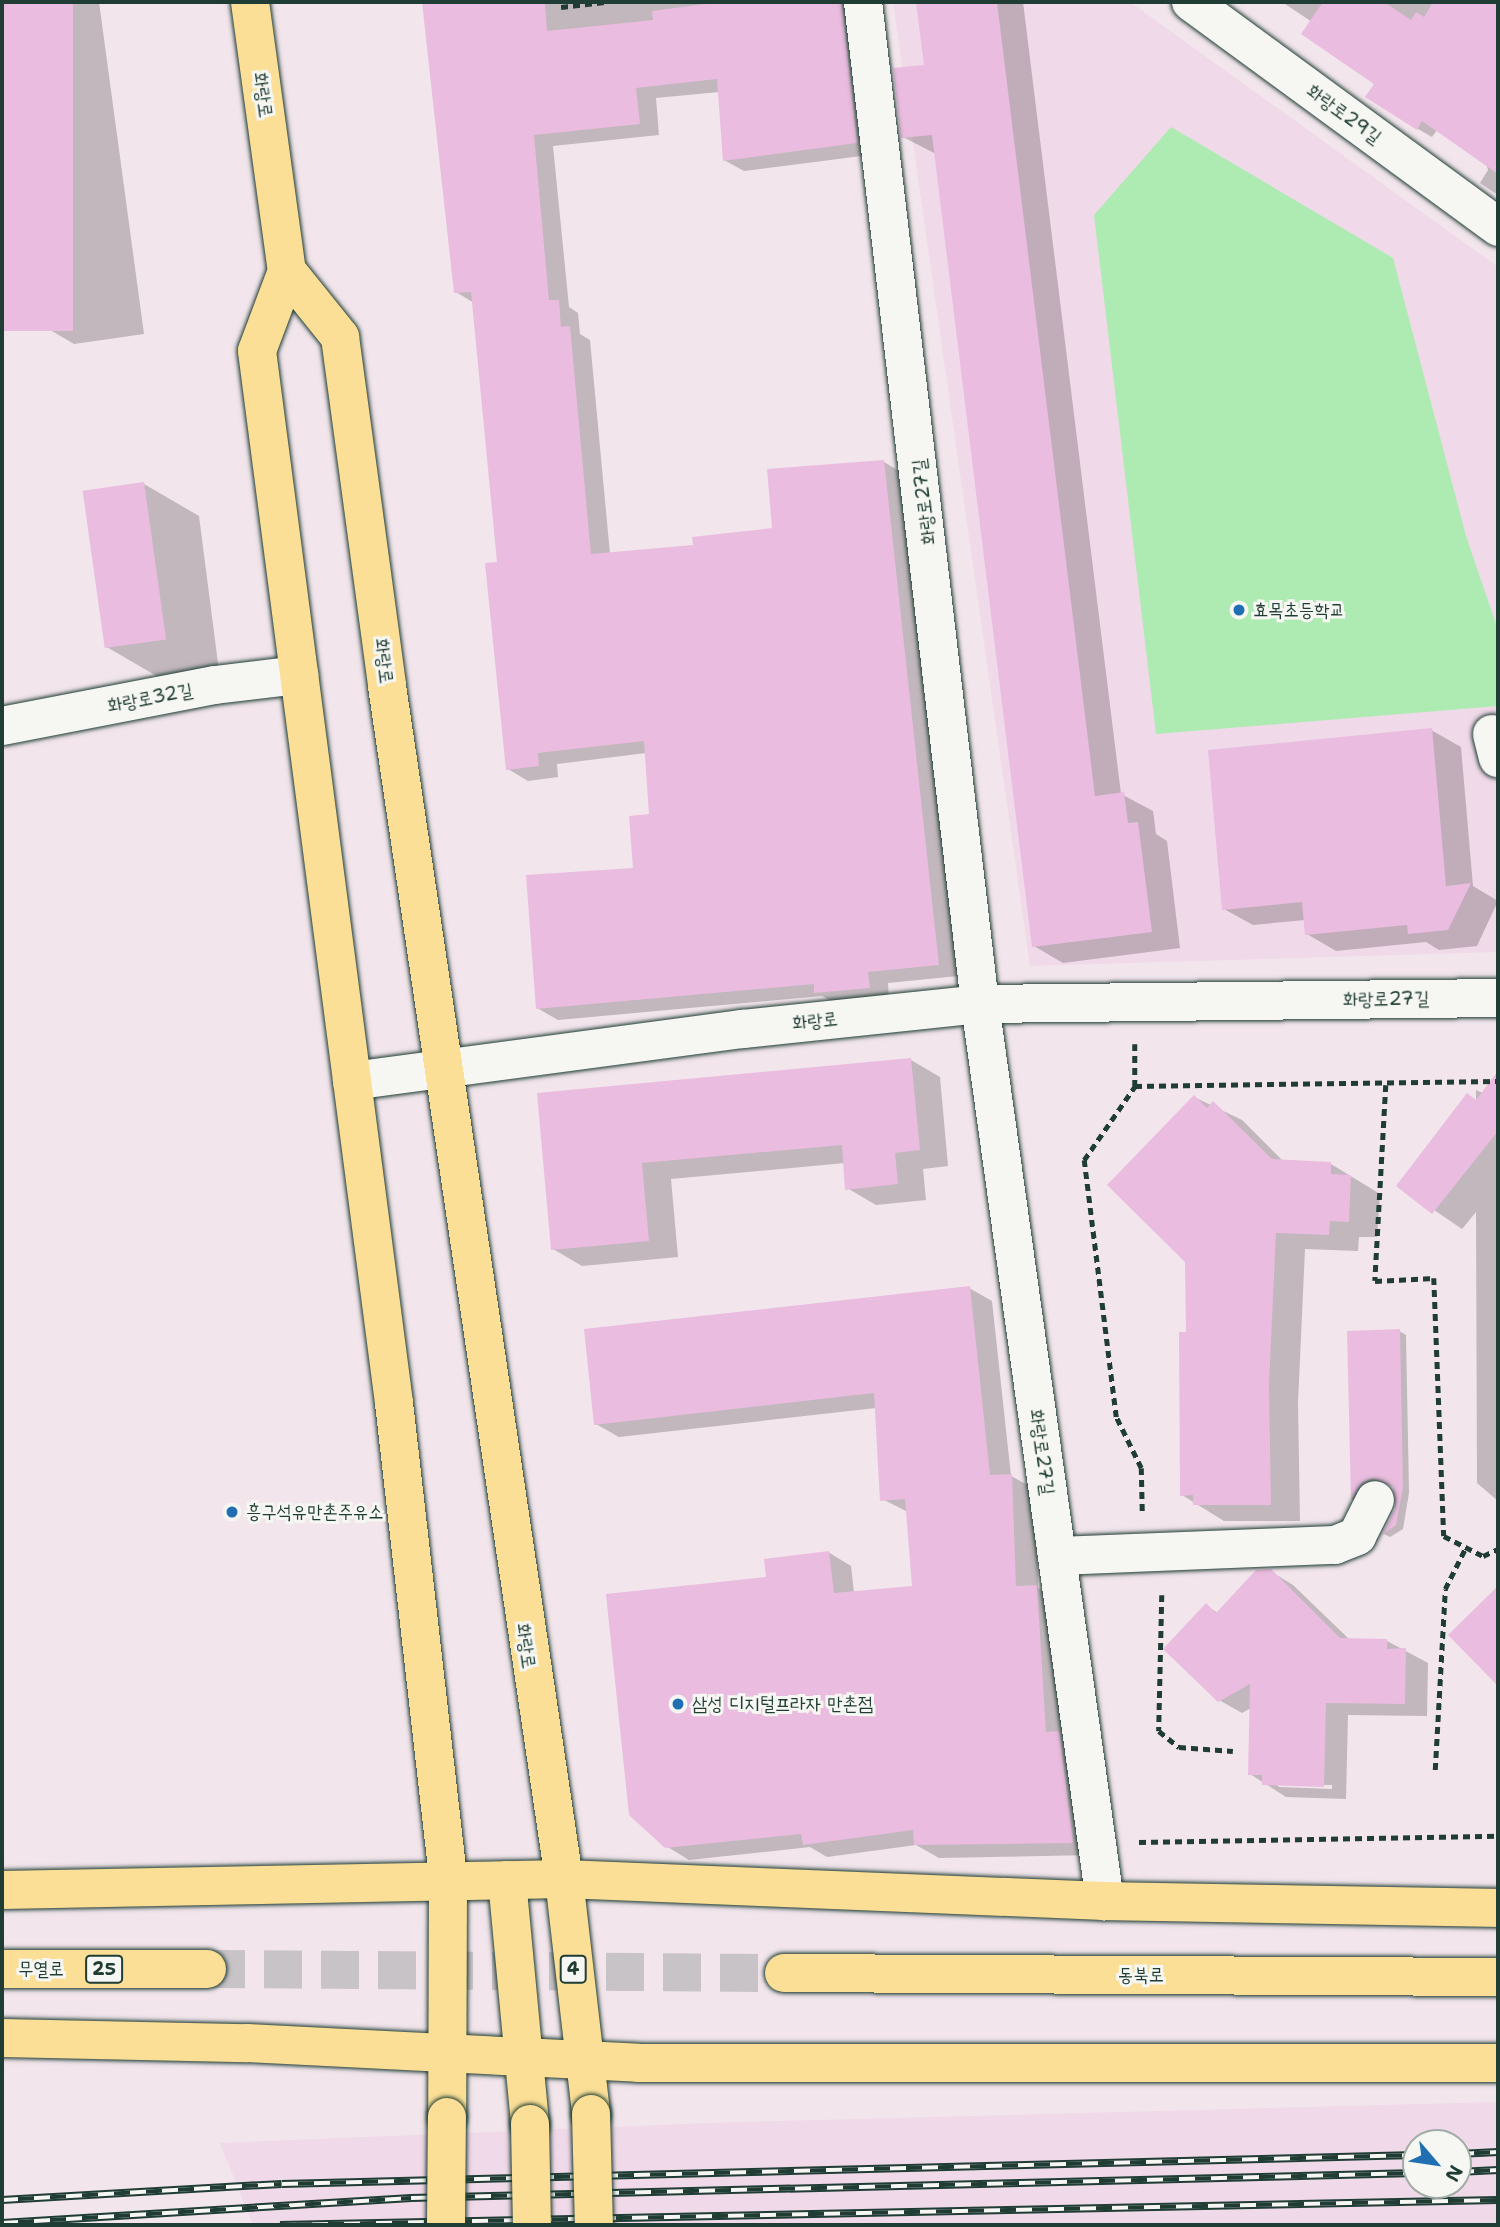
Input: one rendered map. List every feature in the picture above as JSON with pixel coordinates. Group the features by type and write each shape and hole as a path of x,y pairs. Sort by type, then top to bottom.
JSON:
{"main road":[{"name":"화랑로","path":"250,2 287,271 257,351 352,1081 448,1880 446,2225"},
{"name":"화랑로","path":"287,271 340,337 443,1069 564,1879 591,2114 594,2225"},
{"path":"2,1890 564,1879 1105,1901 1498,1908"},
{"path":"507,1880 530,2124 532,2225"},
{"name":"무열로","path":"2,1969 207,1969"},
{"name":"동북로","path":"785,1973 1498,1977"},
{"path":"2,2038 247,2043 638,2063 1498,2063"}],"street":[{"name":"화랑로27길","path":"863,2 980,1004 1105,1901"},
{"name":"화랑로29길","path":"1191,2 1498,227"},
{"name":"화랑로32길","path":"2,726 215,685 299,675"},
{"name":"화랑로27길","path":"980,1004 1498,998"},
{"name":"화랑로","path":"352,1081 743,1029 980,1004"},
{"path":"1058,1556 1335,1545 1357,1536 1376,1500"}],"path":[{"path":"561,7 605,2"},
{"path":"1142,1518 1141,1468 1116,1417 1084,1160 1135,1086 1386,1085 1498,1081"},
{"path":"1386,1085 1375,1281 1434,1278 1444,1536 1483,1556 1498,1549"},
{"path":"1435,1770 1445,1589 1466,1547"},
{"path":"1162,1581 1159,1731 1179,1747 1233,1751"},
{"path":"1129,1842 1498,1836"}],"shaded area":[{"name":"효목초등학교","path":"893,2 1130,2 1498,267 1498,952 1030,966"},
{"path":"1498,2102 1498,2225 253,2225 220,2143 709,2123"}],"green space":[{"path":"1171,127 1393,258 1466,536 1498,630 1498,706 1156,734 1094,215"}],"building":[{"path":"2,2 73,2 73,331 2,331"},
{"path":"422,2 545,2 547,31 653,20 652,11 720,2 842,2 857,143 723,161 717,79 636,88 640,124 534,135 549,300 559,300 561,327 570,326 591,554 693,545 692,537 772,528 767,469 884,460 939,965 868,972 870,988 814,993 814,984 536,1009 526,875 633,868 629,816 649,814 644,741 538,753 539,766 506,770 485,563 497,562 471,292 454,293"},
{"path":"916,2 997,2 1095,796 1124,792 1128,823 1138,822 1152,932 1032,947 932,135 901,138 893,68 924,65"},
{"path":"1323,2 1384,2 1411,20 1416,12 1424,17 1433,2 1498,2 1498,174 1422,121 1417,130 1365,97 1374,84 1301,34"},
{"path":"144,482 166,639 105,648 83,491"},
{"path":"1432,728 1446,886 1471,883 1448,930 1408,934 1407,925 1305,935 1302,902 1222,910 1208,750"},
{"path":"911,1058 920,1150 895,1153 898,1184 845,1190 842,1145 642,1163 649,1241 551,1250 537,1093"},
{"path":"1498,1071 1498,1131 1432,1214 1396,1186 1467,1093 1476,1100"},
{"path":"1194,1095 1207,1108 1213,1101 1272,1159 1331,1162 1331,1174 1351,1175 1349,1222 1330,1221 1329,1235 1276,1233 1269,1385 1271,1505 1193,1505 1193,1495 1180,1496 1179,1332 1186,1332 1185,1262 1107,1185"},
{"path":"970,1286 990,1475 1012,1474 1016,1586 1037,1585 1046,1732 1059,1731 1073,1843 914,1845 913,1830 803,1845 801,1834 665,1848 629,1815 606,1594 766,1577 764,1559 829,1551 834,1593 912,1586 905,1499 880,1501 874,1393 594,1425 584,1329"},
{"path":"1400,1329 1403,1488 1396,1525 1382,1535 1395,1509 1393,1487 1373,1478 1362,1482 1351,1500 1347,1331"},
{"path":"1271,1569 1340,1638 1387,1639 1387,1649 1406,1648 1405,1704 1326,1703 1324,1787 1262,1785 1262,1775 1248,1775 1250,1684 1218,1702 1163,1649 1206,1603 1216,1613 1256,1570"},
{"path":"1498,1586 1498,1686 1448,1635"}],"tunnel":[{"path":"207,1969 784,1973"}],"railway":[{"path":"1472,2153 1498,2152"},
{"path":"2,2200 282,2184 1402,2155"},
{"path":"1472,2171 1498,2170"},
{"path":"2,2223 411,2198 1402,2173"},
{"path":"280,2225 1498,2200"}],"place":[{"name":"효목초등학교","path":"1239,610"},
{"name":"흥구석유만촌주유소","path":"232,1512"},
{"name":"삼성 디지털프라자 만촌점","path":"678,1704"}]}
